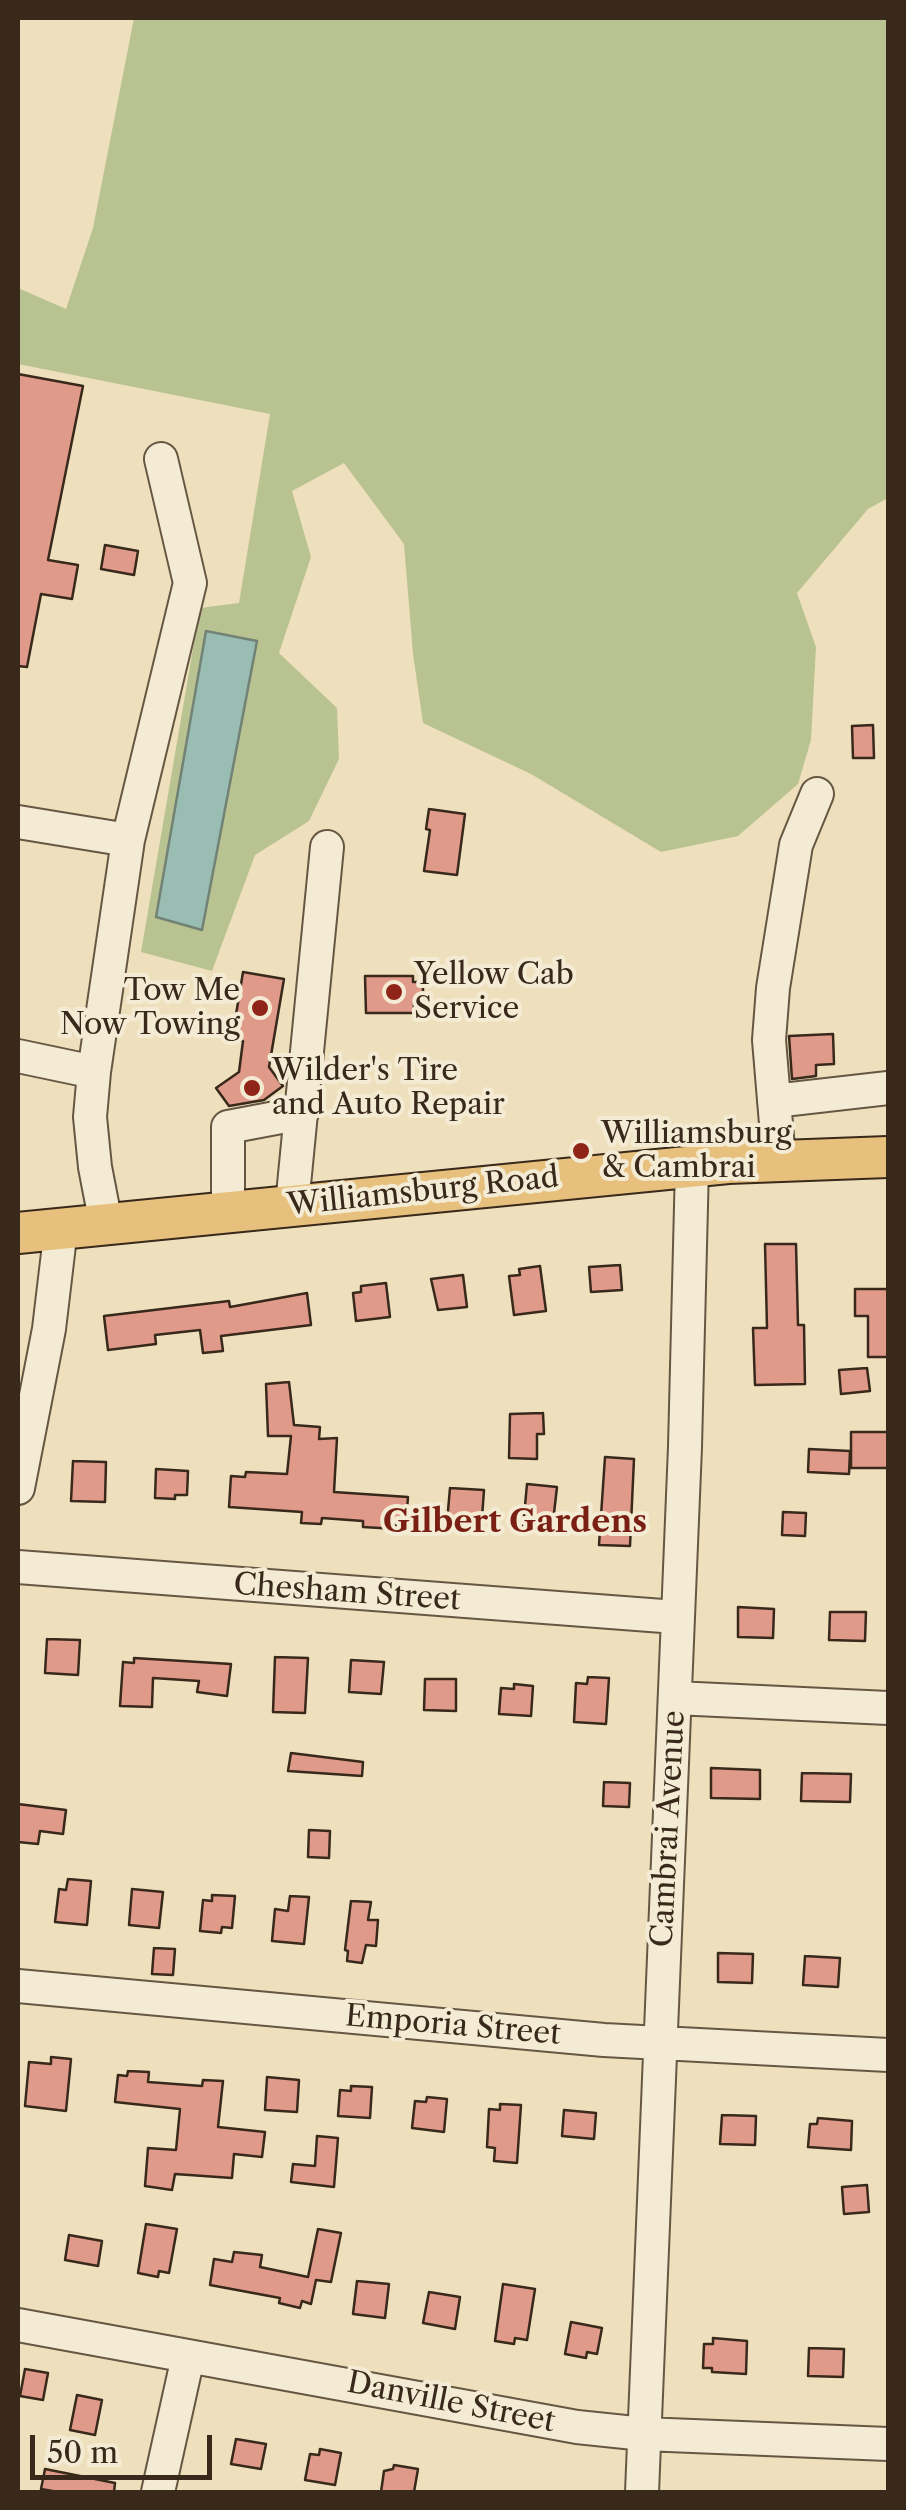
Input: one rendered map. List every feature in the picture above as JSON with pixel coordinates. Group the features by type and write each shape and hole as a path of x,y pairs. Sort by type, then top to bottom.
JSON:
{"main road":[{"name":"Williamsburg Road","path":"30,1229 692,1166 888,1157"}],"street":[{"path":"106,1224 94,1167 90,1117 94,1072 128,840 190,583 161,460"},
{"path":"779,1160 770,1040 772,988 796,845 817,794"},
{"path":"18,822 128,840"},
{"path":"292,1205 327,847"},
{"path":"18,1056 94,1072"},
{"path":"774,1101 888,1088"},
{"path":"228,1211 228,1126 302,1113"},
{"name":"Cambrai Avenue","path":"642,2492 690,1310 692,1166"},
{"path":"18,1488 49,1330 30,1229"},
{"name":"Chesham Street","path":"18,1568 676,1617"},
{"path":"674,1698 888,1708"},
{"name":"Emporia Street","path":"18,1986 659,2044 888,2055"},
{"name":"Danville Street","path":"18,2325 576,2427 644,2434 888,2444"},
{"path":"158,2492 188,2356"}],"green space":[{"path":"134,18 888,18 888,498 868,509 797,593 816,647 811,740 798,784 738,836 661,852 531,774 423,723 404,544 344,463 292,491 311,557 279,653 337,708 339,759 309,821 255,855 212,971 141,952 200,608 239,603 270,414 18,364 18,288 66,309 93,228"}],"water":[{"path":"206,631 257,641 202,930 156,917"}],"building":[{"path":"18,374 83,386 48,560 78,565 72,599 41,594 27,667 18,666"},
{"path":"105,545 138,551 134,575 101,569"},
{"path":"873,725 874,758 853,758 852,726"},
{"path":"429,809 465,814 457,875 424,871"},
{"path":"243,972 284,979 269,1067 283,1086 264,1100 229,1106 216,1088 239,1072 243,1041 232,1039"},
{"name":"Yellow Cab Service","path":"365,976 413,976 413,982 423,982 423,1002 414,1002 414,1013 366,1013"},
{"path":"833,1034 834,1064 816,1065 816,1076 792,1079 789,1036"},
{"path":"765,1244 796,1244 798,1325 804,1325 805,1384 755,1385 753,1328 767,1328"},
{"path":"620,1265 622,1290 591,1292 589,1267"},
{"path":"540,1266 546,1311 514,1315 509,1276 520,1275 519,1269"},
{"path":"463,1275 467,1307 438,1310 431,1279"},
{"path":"386,1283 390,1317 356,1321 353,1293 361,1292 361,1286"},
{"path":"855,1289 888,1289 888,1357 868,1357 868,1316 855,1316"},
{"path":"307,1293 311,1325 221,1336 223,1351 203,1353 200,1330 155,1335 156,1344 108,1350 104,1316 229,1301 230,1307"},
{"path":"867,1368 870,1391 841,1394 839,1370"},
{"path":"289,1382 294,1425 320,1427 319,1439 337,1438 334,1492 408,1497 406,1523 396,1522 396,1529 363,1527 363,1521 322,1518 321,1524 301,1523 302,1512 229,1507 231,1476 245,1477 246,1472 287,1474 291,1436 268,1436 266,1384"},
{"path":"543,1413 544,1434 537,1434 537,1459 509,1458 510,1414"},
{"path":"851,1432 888,1432 888,1468 851,1468"},
{"path":"809,1449 850,1451 849,1474 808,1472"},
{"path":"605,1457 634,1459 630,1546 599,1545"},
{"path":"73,1461 106,1462 105,1502 71,1501"},
{"path":"156,1469 188,1471 187,1495 155,1498"},
{"path":"527,1484 557,1487 553,1522 544,1521 543,1529 523,1527"},
{"path":"450,1488 484,1490 482,1518 470,1517 470,1524 447,1522"},
{"path":"783,1512 806,1513 805,1536 782,1535"},
{"path":"738,1607 774,1609 773,1638 738,1637"},
{"path":"830,1612 866,1612 865,1641 829,1640"},
{"path":"47,1639 80,1640 78,1675 45,1673"},
{"path":"275,1657 308,1658 305,1713 273,1712"},
{"path":"134,1658 231,1664 227,1696 197,1692 199,1681 153,1678 152,1707 120,1706 123,1662 134,1663"},
{"path":"351,1660 384,1662 381,1694 349,1692"},
{"path":"588,1677 609,1678 606,1724 574,1722 576,1683 587,1684"},
{"path":"425,1679 456,1679 456,1711 424,1710"},
{"path":"514,1684 533,1686 531,1716 499,1714 501,1688 514,1689"},
{"path":"291,1753 363,1762 362,1776 288,1771"},
{"path":"711,1768 760,1770 760,1799 711,1798"},
{"path":"802,1773 851,1774 850,1802 801,1801"},
{"path":"604,1782 630,1783 629,1807 603,1806"},
{"path":"18,1804 66,1810 63,1834 40,1831 38,1844 18,1842"},
{"path":"309,1830 330,1831 329,1858 308,1857"},
{"path":"68,1879 91,1881 87,1925 55,1922 59,1889 66,1890"},
{"path":"132,1889 163,1892 159,1928 129,1925"},
{"path":"212,1895 235,1896 232,1928 222,1927 221,1933 200,1931 203,1900 212,1901"},
{"path":"290,1896 309,1897 304,1944 272,1941 275,1909 288,1911"},
{"path":"351,1901 371,1902 368,1920 378,1920 376,1946 366,1945 362,1963 347,1961 345,1950"},
{"path":"154,1948 175,1949 173,1975 152,1974"},
{"path":"718,1953 753,1954 752,1983 718,1982"},
{"path":"805,1956 840,1958 838,1987 803,1985"},
{"path":"51,2057 71,2059 66,2111 25,2106 29,2062 51,2064"},
{"path":"128,2071 149,2072 148,2082 202,2086 203,2080 223,2081 218,2127 265,2132 262,2157 234,2154 232,2178 175,2174 172,2190 145,2186 148,2148 176,2150 180,2109 115,2102 118,2075 127,2076"},
{"path":"267,2077 299,2080 297,2112 265,2110"},
{"path":"351,2086 372,2087 370,2118 338,2116 340,2090 351,2091"},
{"path":"427,2097 447,2099 444,2132 412,2128 415,2101 426,2102"},
{"path":"500,2104 521,2105 517,2163 494,2161 495,2148 487,2147 489,2109 500,2110"},
{"path":"564,2110 596,2113 594,2139 562,2136"},
{"path":"722,2115 756,2116 755,2145 720,2144"},
{"path":"818,2118 852,2121 851,2150 808,2147 810,2124 817,2124"},
{"path":"317,2136 338,2138 334,2187 291,2182 293,2164 315,2166"},
{"path":"867,2185 869,2212 844,2214 842,2187"},
{"path":"146,2224 177,2229 169,2273 159,2271 158,2277 138,2273"},
{"path":"318,2229 341,2233 331,2282 316,2280 311,2304 302,2301 300,2308 279,2303 280,2298 210,2285 214,2259 232,2262 234,2252 262,2255 260,2267 308,2277"},
{"path":"69,2235 102,2241 98,2266 65,2260"},
{"path":"357,2281 389,2284 385,2318 353,2314"},
{"path":"503,2284 535,2289 527,2340 515,2338 514,2344 495,2341"},
{"path":"429,2292 460,2297 455,2329 423,2323"},
{"path":"571,2322 602,2328 597,2354 587,2352 586,2358 565,2354"},
{"path":"713,2338 747,2341 746,2374 703,2368 704,2344 713,2344"},
{"path":"809,2348 844,2349 843,2377 808,2376"},
{"path":"25,2369 48,2373 43,2400 20,2396"},
{"path":"77,2395 102,2400 95,2435 70,2430"},
{"path":"236,2439 266,2444 261,2469 231,2464"},
{"path":"320,2449 341,2453 335,2485 305,2480 310,2454 319,2455"},
{"path":"394,2465 418,2469 414,2492 381,2492 384,2471"},
{"path":"45,2469 115,2483 114,2492 41,2489"}],"place":[{"name":"Yellow Cab Service","path":"394,992"},
{"name":"Tow Me Now Towing","path":"260,1008"},
{"name":"Wilder's Tire and Auto Repair","path":"252,1088"},
{"name":"Williamsburg & Cambrai","path":"581,1151"}],"district":[{"name":"Gilbert Gardens","path":"515,1523"}]}
